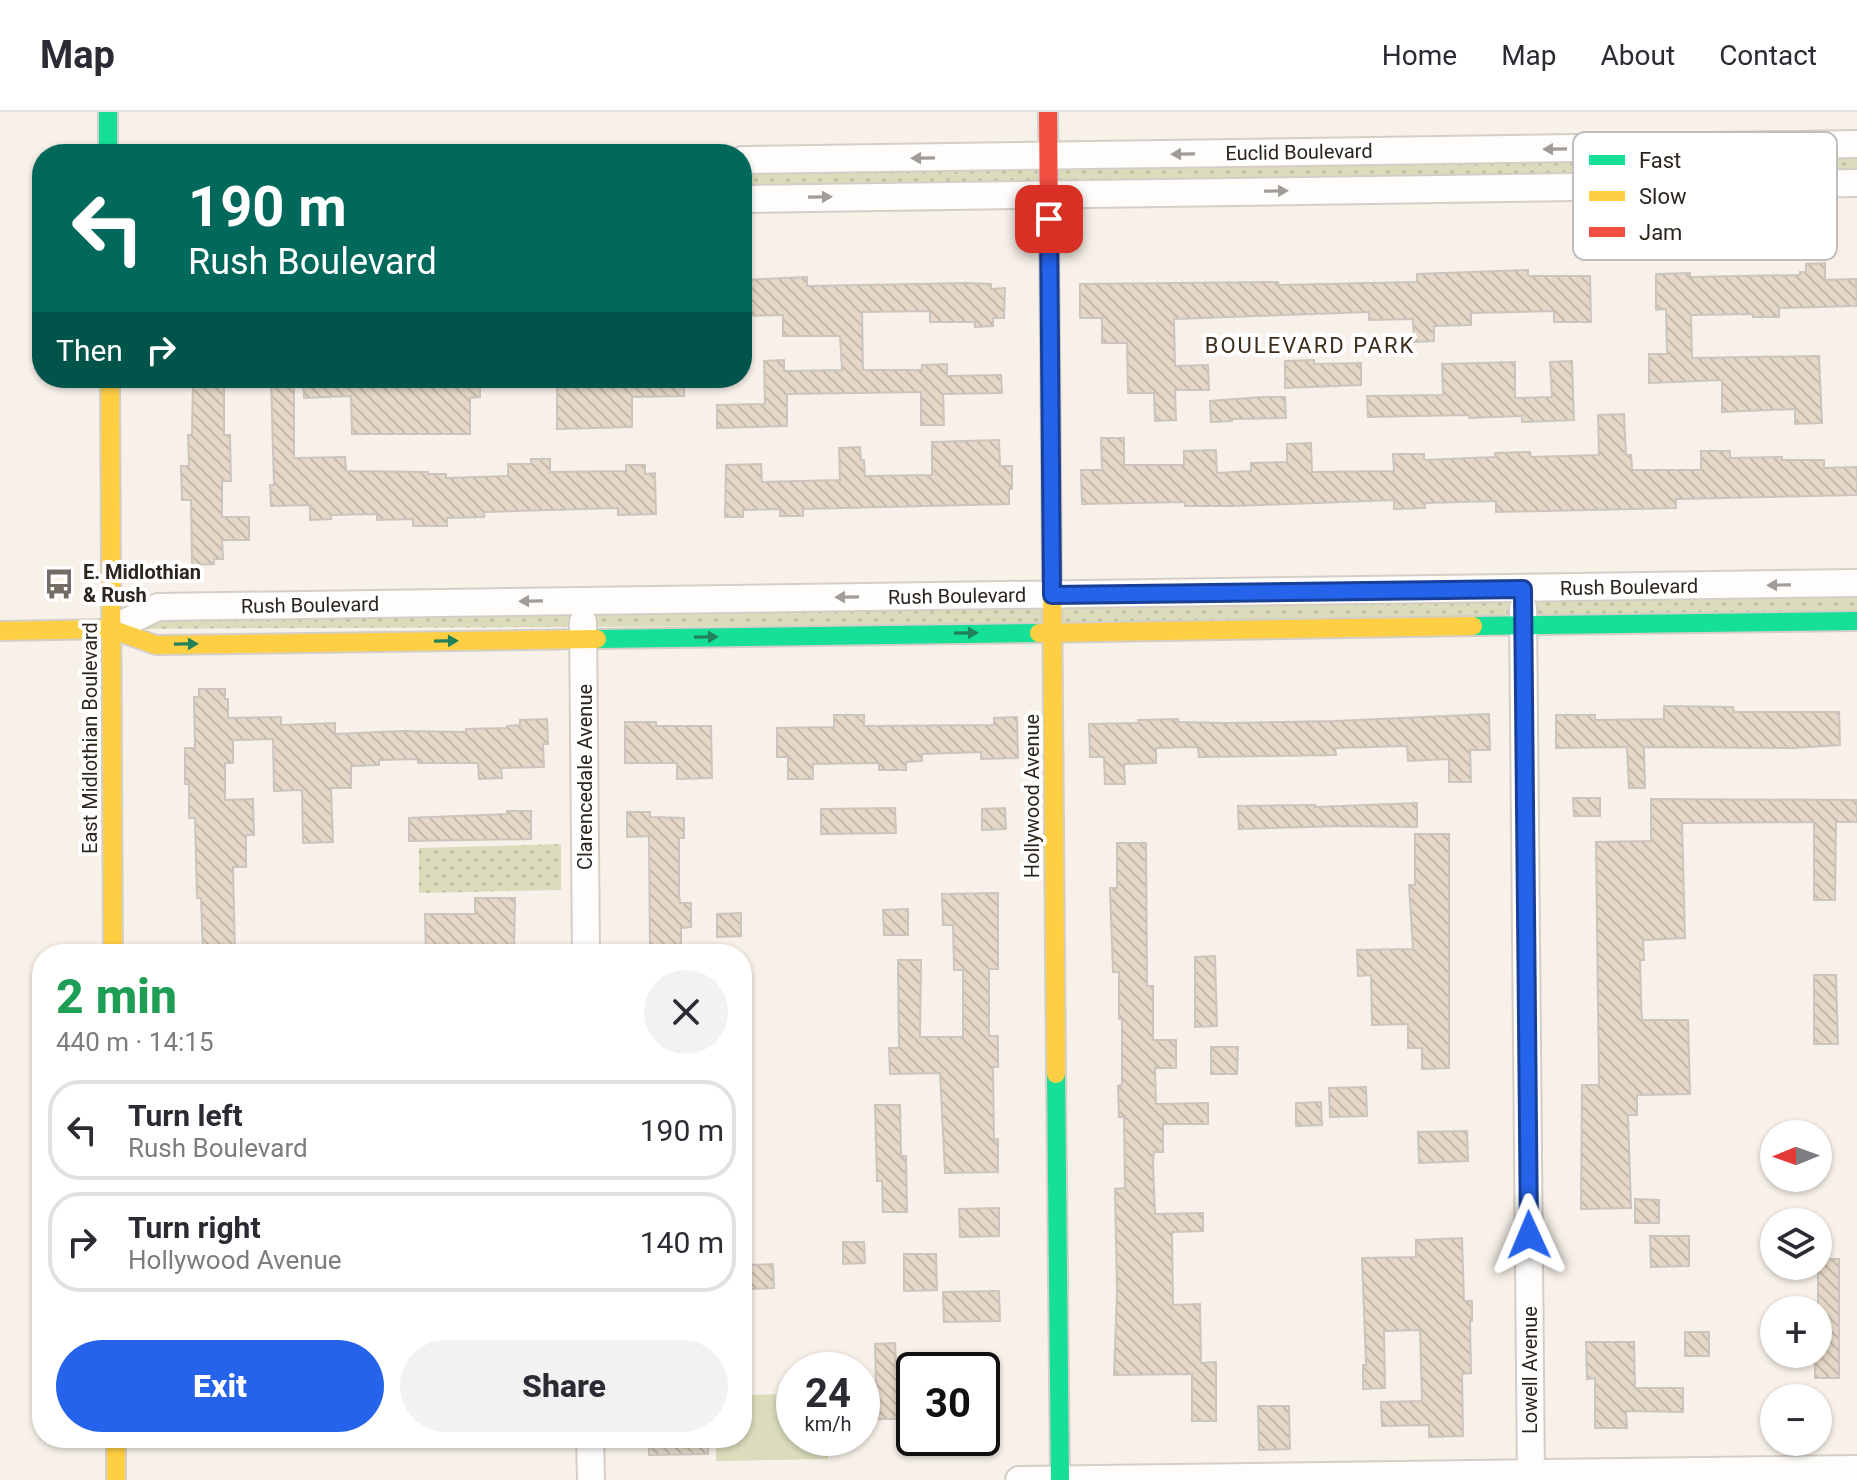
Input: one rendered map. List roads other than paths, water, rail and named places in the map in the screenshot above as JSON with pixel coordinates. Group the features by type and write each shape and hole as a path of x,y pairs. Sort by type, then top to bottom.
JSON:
{"street":[{"path":"108,112 108,144"},
{"name":"Hollywood Avenue","path":"1048,112 1060,1480"},
{"name":"Euclid Boulevard","path":"1837,144 1857,144"},
{"name":"Euclid Boulevard","path":"752,160 1573,148"},
{"path":"1518,187 1519,149"},
{"name":"Euclid Boulevard","path":"1837,183 1857,183"},
{"name":"Euclid Boulevard","path":"752,199 1573,186"},
{"name":"East Midlothian Boulevard","path":"110,388 113,944"},
{"name":"Rush Boulevard","path":"111,629 158,607 1857,583"},
{"name":"Lowell Avenue","path":"1523,589 1531,1477"},
{"name":"Clarencedale Avenue","path":"583,601 586,944"},
{"name":"Rush Boulevard","path":"0,631 111,629 156,645 1857,621"},
{"path":"116,1448 116,1480"},
{"path":"590,1448 591,1480"},
{"path":"1019,1480 1531,1477 1857,1469"}],"place":[{"name":"E. Midlothian & Rush","path":"59,584"}],"district":[{"name":"BOULEVARD PARK","path":"1310,345"}]}
